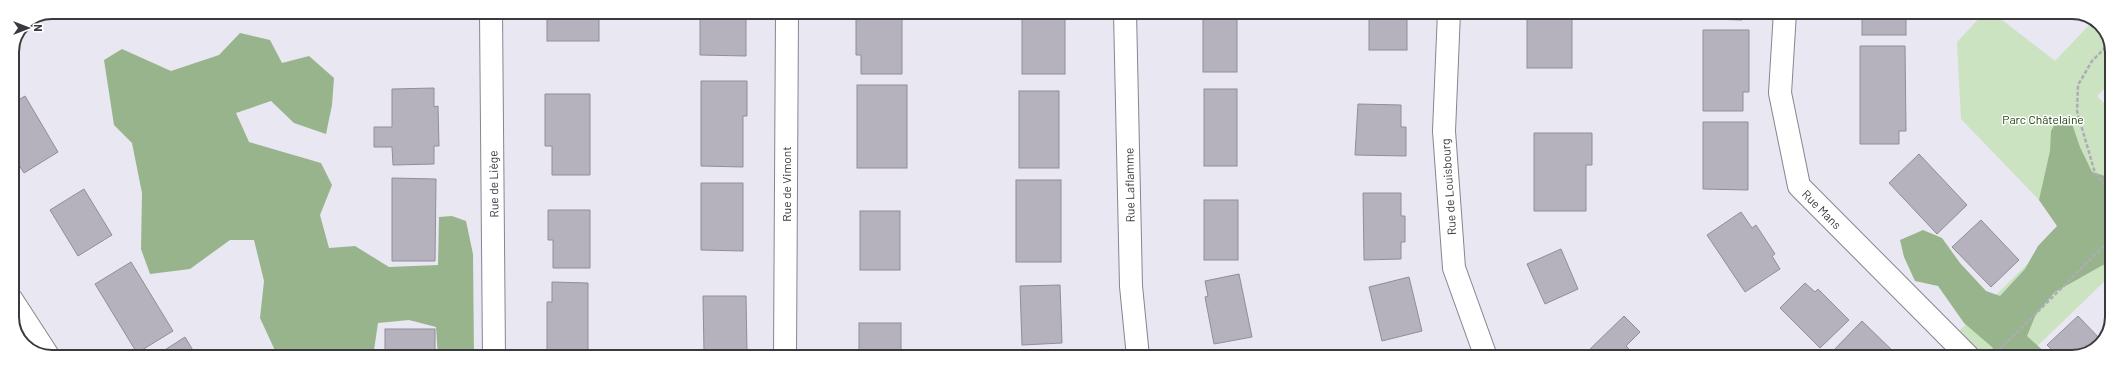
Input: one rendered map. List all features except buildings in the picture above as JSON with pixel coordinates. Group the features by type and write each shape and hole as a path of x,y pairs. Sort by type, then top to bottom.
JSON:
{"street":[{"name":"Rue de Liège","path":"491,19 494,350"},
{"name":"Rue de Vimont","path":"785,350 787,19"},
{"name":"Rue Laflamme","path":"1125,19 1131,286 1137,350"},
{"name":"Rue de Louisbourg","path":"1449,19 1444,131 1454,268 1483,350"},
{"name":"Rue Mans","path":"1785,19 1780,93 1799,186 1962,350"},
{"path":"19,311 44,349"}],"path":[{"path":"2105,48 2092,61 2078,85 2077,111 2095,173 2105,183"},
{"path":"1999,350 2105,245"}],"green space":[{"name":"Parc Châtelaine","path":"1978,19 2001,19 2055,61 2090,24 2097,30 2104,44 2105,88 2097,96 2105,104 2105,281 2033,350 1962,350 1951,339 2065,227 1961,119 1957,42"},
{"path":"240,33 270,40 282,63 309,56 334,78 332,105 326,134 294,123 271,101 236,113 249,142 321,163 332,185 320,215 329,248 355,246 389,267 438,265 439,217 452,216 466,221 473,254 474,350 438,350 436,327 409,320 378,323 374,350 275,350 260,318 264,281 254,240 230,240 190,269 150,274 141,249 142,193 132,143 114,125 104,60 122,49 171,71 219,55"},
{"path":"2059,116 2071,121 2080,147 2092,172 2105,176 2105,266 2103,265 2055,292 2036,314 2027,336 2042,350 1994,350 1992,347 1964,323 1938,286 1915,281 1904,257 1900,240 1923,230 1942,238 1960,263 1986,291 2000,296 2025,269 2038,246 2057,226 2039,200 2050,151 2051,131"}]}
